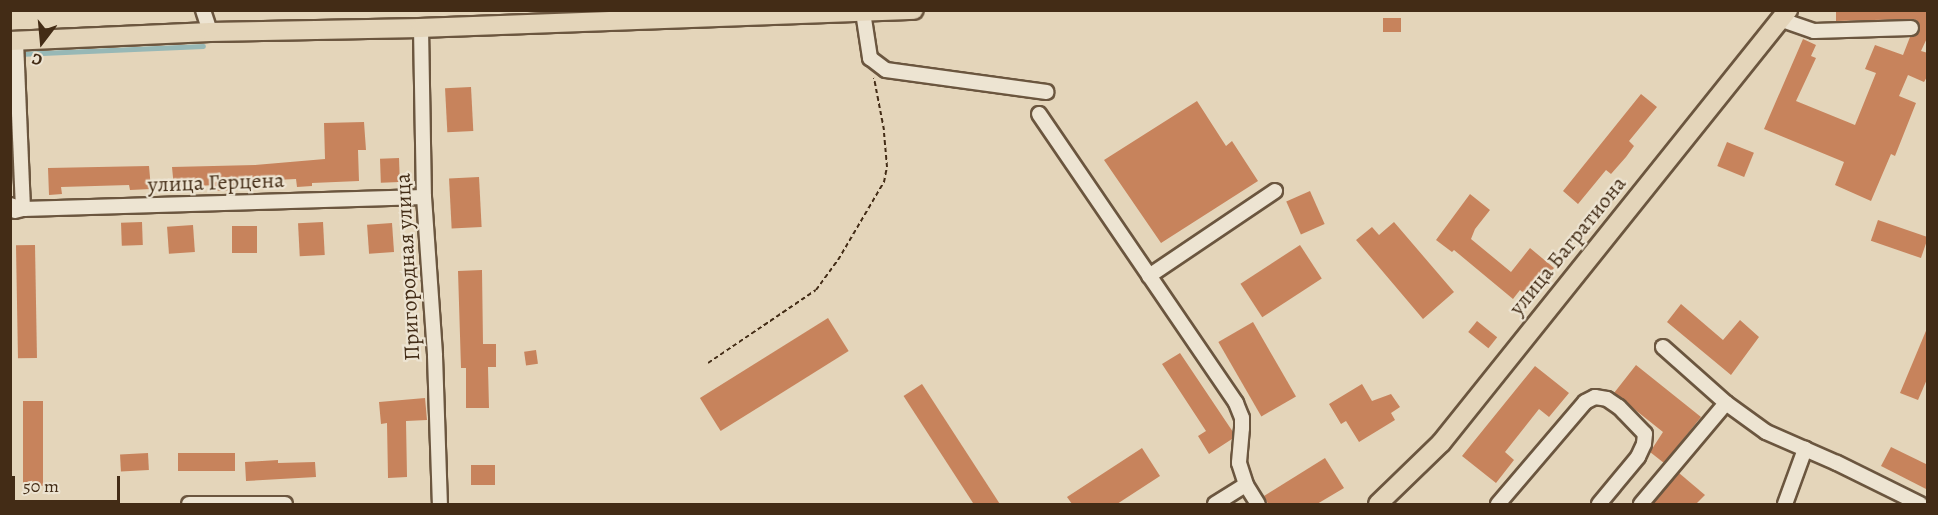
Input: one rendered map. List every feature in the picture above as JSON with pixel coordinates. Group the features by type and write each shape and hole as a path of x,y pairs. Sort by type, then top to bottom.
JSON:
{"main road":[{"path":"13,40 210,32 421,28 502,17 914,10"},
{"name":"улица Багратиона","path":"1378,504 1441,443 1785,15"}],"street":[{"path":"203,10 210,32"},
{"path":"863,12 870,58 885,70 1047,92"},
{"path":"1785,15 1814,31 1911,28"},
{"name":"Пригородная улица","path":"421,28 424,197 435,356 441,504"},
{"path":"13,40 15,209"},
{"path":"1039,114 1236,403 1242,417 1239,463 1246,485 1258,504"},
{"path":"1149,276 1275,191"},
{"name":"улица Герцена","path":"15,209 424,197"},
{"path":"1663,347 1726,403 1766,432 1920,504"},
{"path":"1498,504 1585,402 1595,397 1607,399 1619,407 1645,434 1644,444 1638,457 1599,504"},
{"path":"1641,504 1726,403"},
{"path":"1785,504 1805,449"},
{"path":"1215,504 1246,485"},
{"path":"189,504 285,504"}],"path":[{"path":"708,363 816,290 838,260 884,182 887,167 884,130 870,58"}],"building":[{"path":"1836,10 1928,10 1928,36 1921,51 1928,53 1928,75 1924,82 1908,75 1899,96 1916,103 1895,156 1891,154 1871,201 1835,185 1844,162 1764,129 1803,39 1816,45 1811,56 1816,58 1796,101 1855,125 1876,73 1865,69 1875,45 1903,55 1910,37 1916,35 1920,28 1917,20 1911,19 1836,21"},
{"path":"1383,18 1401,18 1401,32 1383,32"},
{"path":"471,87 473,131 447,132 445,88"},
{"path":"1641,94 1657,107 1629,141 1634,146 1626,157 1611,174 1606,170 1578,204 1563,191"},
{"path":"1197,101 1226,146 1232,141 1258,181 1161,243 1104,160"},
{"path":"364,122 366,150 358,150 359,181 312,183 312,186 297,187 296,179 234,182 235,190 213,191 213,185 174,188 172,167 255,165 325,159 324,123"},
{"path":"1727,142 1754,153 1744,177 1717,166"},
{"path":"399,158 400,182 381,183 380,159"},
{"path":"149,166 151,189 130,190 129,185 61,187 62,194 49,195 48,168"},
{"path":"479,177 482,227 452,229 449,179"},
{"path":"1310,191 1325,224 1301,234 1286,202"},
{"path":"1470,194 1490,210 1475,229 1471,239 1511,272 1530,248 1554,268 1529,298 1520,290 1513,299 1454,250 1452,252 1436,240"},
{"path":"1878,220 1928,237 1921,258 1871,241"},
{"path":"142,222 143,245 122,246 121,223"},
{"path":"323,222 325,255 300,256 298,223"},
{"path":"1394,222 1454,292 1423,319 1356,240 1372,227 1379,235"},
{"path":"392,223 394,252 369,254 367,225"},
{"path":"193,225 195,252 169,254 167,227"},
{"path":"232,226 257,226 257,253 232,253"},
{"path":"16,245 35,245 37,358 18,358"},
{"path":"1300,245 1322,279 1262,317 1240,284"},
{"path":"482,270 483,344 496,344 496,367 488,367 489,408 466,408 466,368 461,368 458,271"},
{"path":"1681,304 1723,340 1740,320 1759,337 1731,375 1667,322"},
{"path":"828,318 849,351 721,431 700,398"},
{"path":"1477,321 1497,337 1488,348 1468,332"},
{"path":"1253,322 1296,396 1261,416 1218,342"},
{"path":"1928,326 1928,377 1918,400 1900,393"},
{"path":"536,350 538,364 526,366 524,352"},
{"path":"1180,353 1233,432 1232,439 1209,454 1198,436 1206,431 1162,364"},
{"path":"1636,365 1701,417 1664,463 1650,452 1663,432 1614,393"},
{"path":"1535,366 1569,393 1549,417 1539,409 1505,452 1514,460 1496,483 1462,456"},
{"path":"922,384 1000,504 974,504 904,396"},
{"path":"1362,384 1372,401 1391,394 1400,407 1391,413 1395,420 1359,442 1346,421 1341,424 1329,404"},
{"path":"425,398 427,420 406,421 407,477 388,478 387,423 381,424 379,402"},
{"path":"23,401 43,401 43,486 23,486"},
{"path":"1891,447 1928,465 1928,490 1881,466"},
{"path":"1142,448 1160,476 1117,504 1072,504 1067,497"},
{"path":"148,453 149,470 121,471 120,454"},
{"path":"178,453 235,453 235,471 178,471"},
{"path":"1325,458 1344,488 1317,504 1268,504 1264,496"},
{"path":"278,460 278,463 315,462 316,477 246,481 245,462"},
{"path":"471,465 495,465 495,485 471,485"},
{"path":"1679,473 1705,495 1696,504 1652,504"}],"waterway":[{"path":"19,54 203,46"}]}
